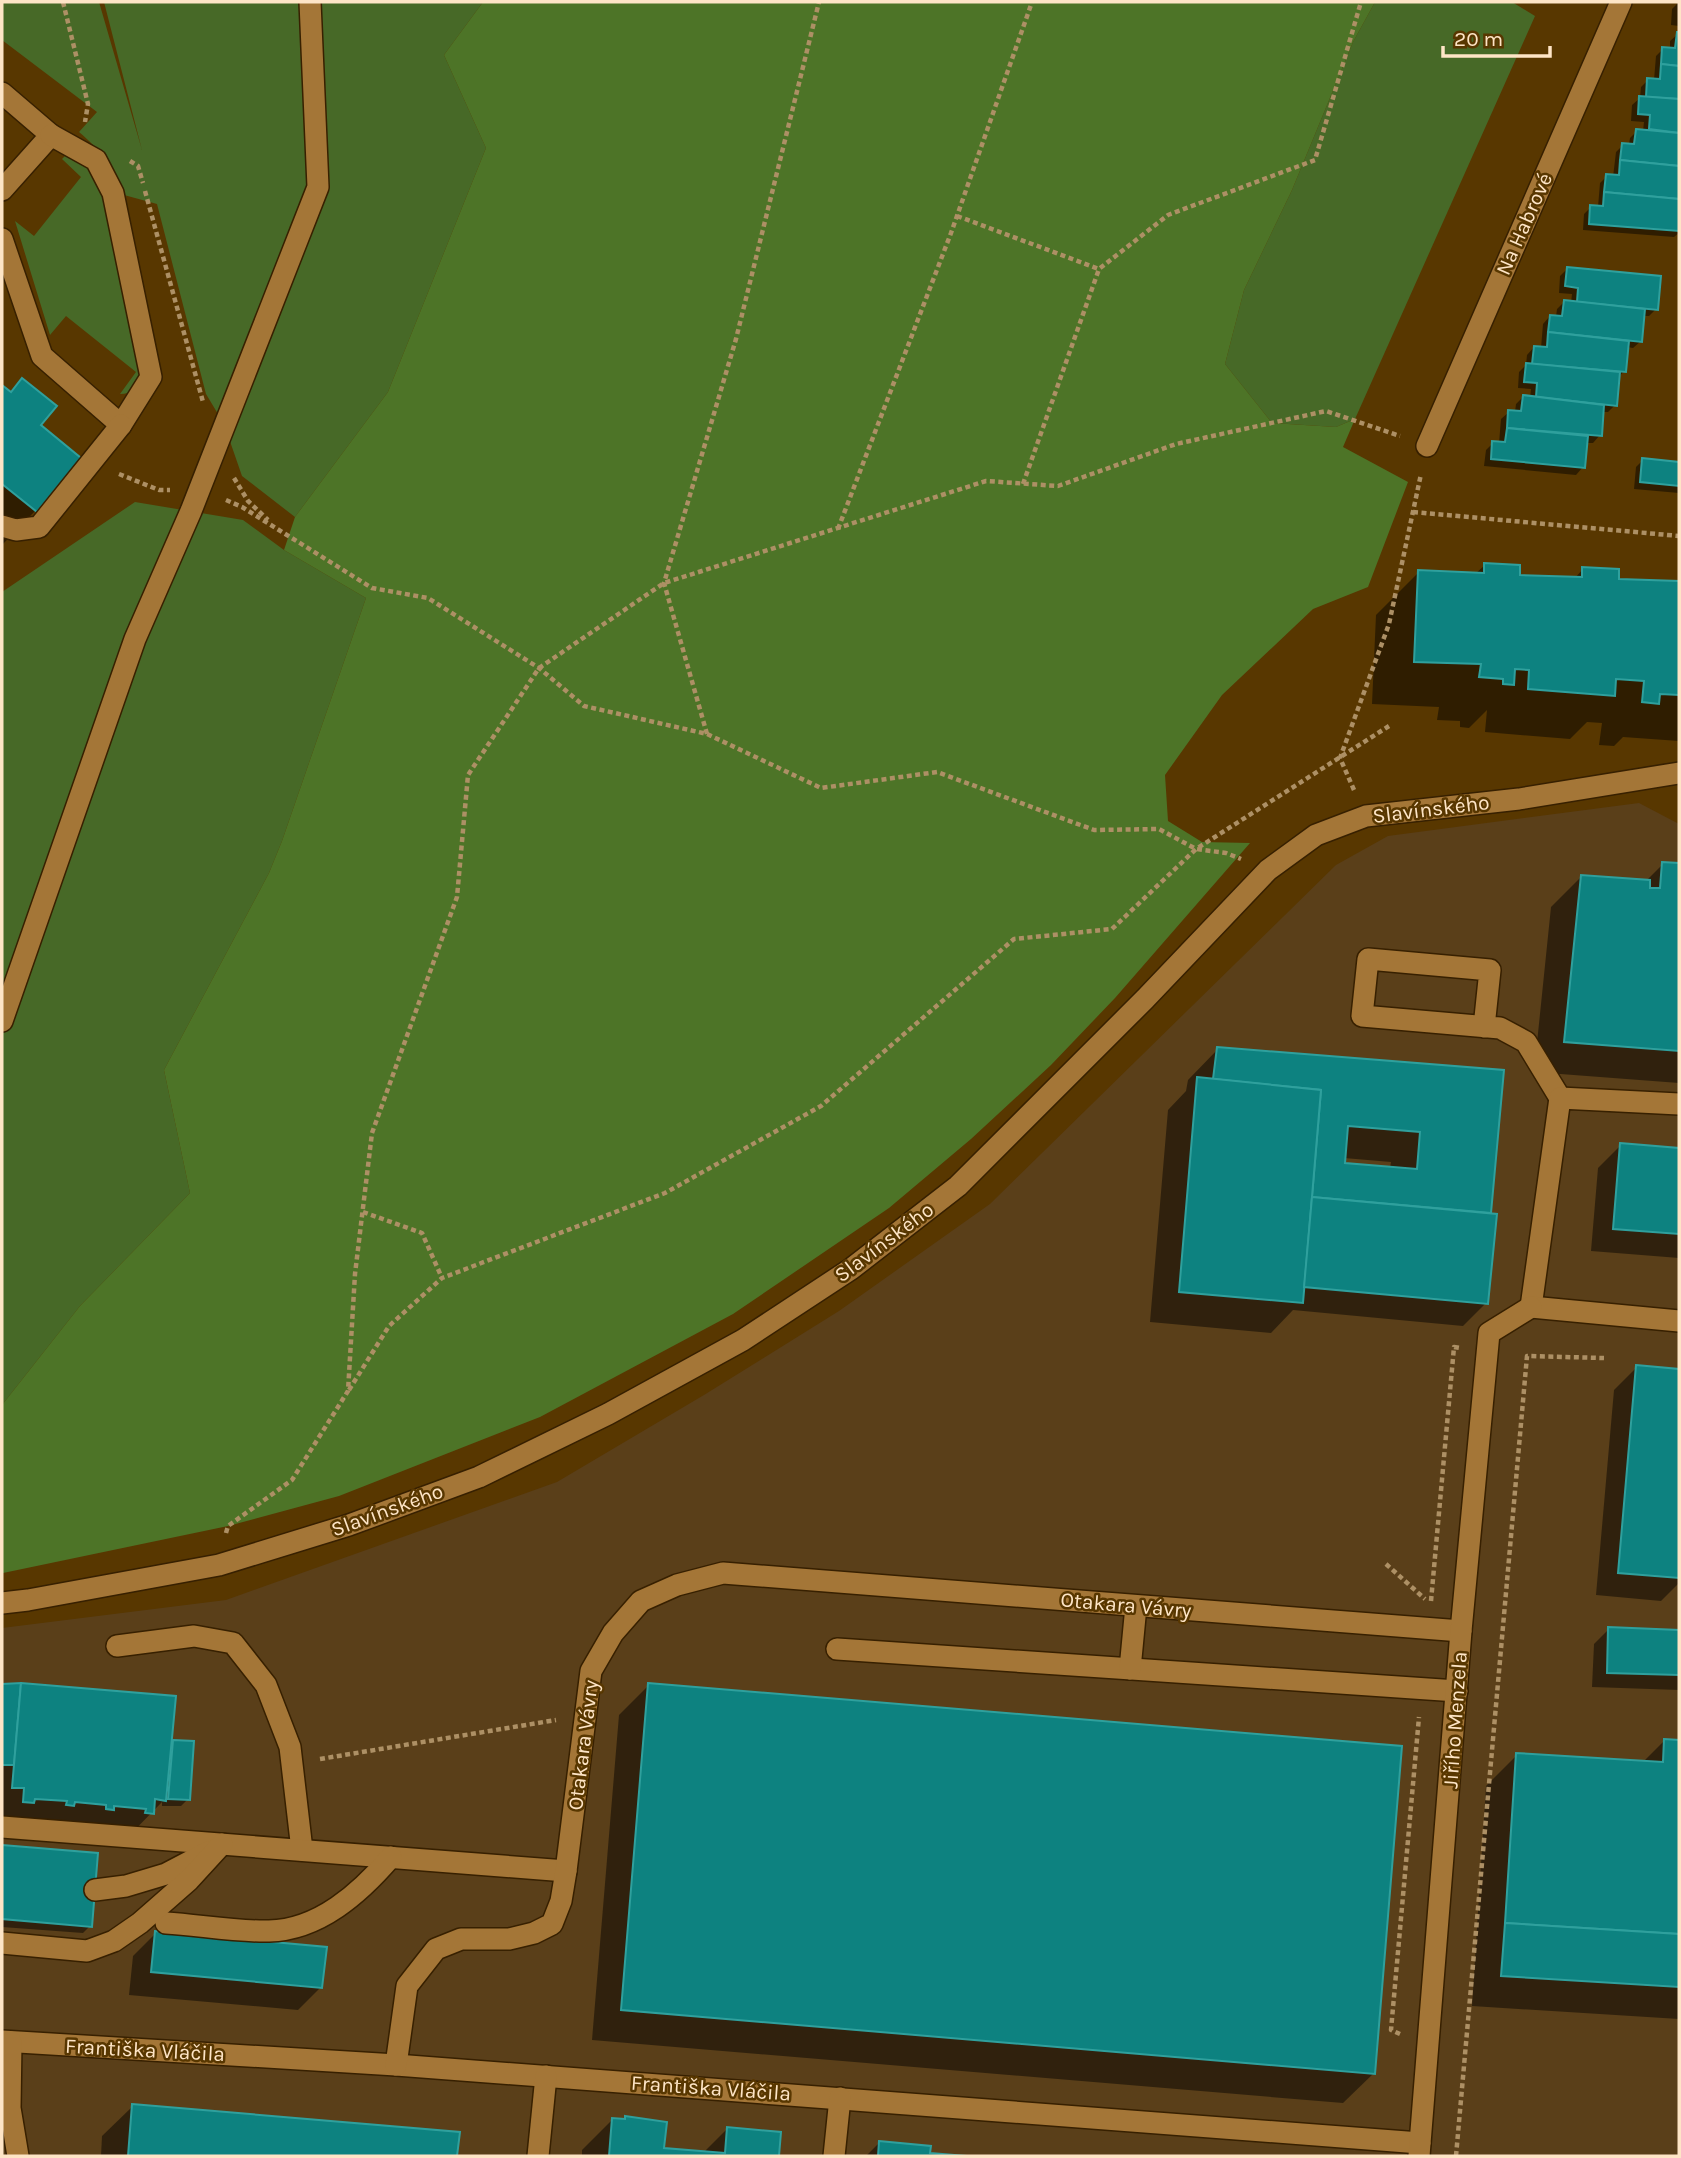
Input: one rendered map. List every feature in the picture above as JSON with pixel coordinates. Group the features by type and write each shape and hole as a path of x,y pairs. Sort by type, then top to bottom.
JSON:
{"street":[{"path":"2,1021 135,639 191,511 318,187 310,2"},
{"name":"Na Habrové","path":"1427,446 1621,2"},
{"path":"2,93 51,135 87,155 113,193 151,377 121,425 39,527 16,530 2,526"},
{"path":"2,190 51,135"},
{"path":"2,239 41,356 121,425"},
{"name":"Slavínského","path":"2,1603 219,1565 349,1525 479,1477 608,1414 743,1340 851,1269 958,1186 1145,999 1268,870 1315,835 1366,816 1519,799 1679,773"},
{"path":"1484,1027 1490,970 1368,959 1362,1016 1484,1027 1500,1028 1526,1042 1560,1098 1531,1307 1679,1321"},
{"path":"1560,1098 1679,1104"},
{"name":"Jiřího Menzela","path":"1419,2149 1461,1631 1489,1333 1531,1307"},
{"name":"Otakara Vávry","path":"396,2065 407,1986 436,1949 461,1939 509,1939 534,1933 552,1924 561,1901 566,1871 591,1671 613,1633 641,1601 677,1585 723,1573 1461,1631"},
{"path":"1130,1669 1136,1606"},
{"path":"117,1646 194,1636 233,1643 266,1685 290,1748 302,1850"},
{"path":"837,1650 1457,1691"},
{"path":"2,1827 566,1871"},
{"path":"95,1890 126,1886 166,1874 222,1844"},
{"path":"2,1943 87,1951 114,1941 140,1923 189,1880 222,1844"},
{"path":"166,1923 269,1931 301,1926 331,1912 352,1896 373,1878 391,1857"},
{"path":"6,2042 10,2108 18,2156"},
{"name":"Františka Vláčila","path":"6,2042 396,2065 840,2098 1419,2149"},
{"path":"538,2156 546,2076"},
{"path":"834,2156 840,2098"}],"path":[{"path":"63,2 88,104 87,155 115,152 138,166 216,445 248,500 276,528 372,588 428,598 539,667 584,706 707,734 821,788 937,772 1094,830 1159,829 1196,849 1226,853 1268,870"},
{"path":"707,734 664,583 736,339 818,2"},
{"path":"838,529 957,216 1031,2"},
{"path":"1023,484 1099,269 1168,215 1315,160 1361,2"},
{"path":"957,216 1099,269"},
{"path":"348,1391 355,1274 372,1133 457,897 468,775 539,667 664,583 986,481 1058,486 1176,444 1326,411 1355,419 1427,446 1390,624 1340,758 1366,816"},
{"path":"1413,512 1679,536"},
{"path":"219,1565 228,1526 292,1480 389,1326 442,1278 665,1193 821,1107 1014,939 1112,929 1196,849 1388,726"},
{"path":"363,1212 422,1233 442,1278"},
{"path":"1386,1564 1431,1604 1454,1347"},
{"path":"1456,2156 1527,1356 1604,1358"},
{"path":"291,1763 586,1715"},
{"path":"1409,1812 1414,1758"}],"shaded area":[{"path":"1639,803 1679,824 1679,2156 2,2156 2,1628 226,1600 557,1482 839,1311 990,1204 1336,865 1388,836"}],"green space":[{"path":"2,2 99,2 142,150 104,2 483,2 444,55 486,148 388,392 295,517 242,476 224,424 206,394 157,204 124,195 106,160 79,132 97,112 2,40"},
{"path":"483,2 1375,2 1353,42 1292,190 1244,290 1225,364 1272,423 1336,427 1355,419 1343,447 1408,482 1368,587 1313,609 1222,695 1165,775 1168,821 1202,842 1250,843 1115,998 1051,1065 971,1139 889,1208 733,1314 540,1417 339,1496 228,1526 3,1573 2,1405 80,1306 190,1193 164,1070 269,873 366,598 284,550 295,517 388,392 486,148 444,55"},
{"path":"1375,2 1512,2 1535,16 1355,419 1336,427 1272,423 1225,364 1244,290 1292,190 1353,42"},
{"path":"70,151 95,175 102,191 141,380 128,393 120,394 136,372 66,316 50,335 15,221 34,236 81,177 62,159"},
{"path":"135,502 243,520 284,550 366,598 269,873 164,1070 190,1193 80,1306 2,1405 2,592"}],"building":[{"path":"1677,32 1679,66 1661,64 1662,47 1675,48"},
{"path":"1661,64 1679,66 1679,99 1646,97 1647,78 1660,79"},
{"path":"1639,96 1679,99 1679,133 1649,129 1650,115 1638,114"},
{"path":"1636,129 1679,133 1679,166 1620,160 1622,143 1634,144"},
{"path":"1620,160 1679,166 1679,199 1604,192 1606,174 1619,175"},
{"path":"1604,192 1679,199 1679,231 1589,224 1590,205 1603,206"},
{"path":"1567,267 1661,276 1658,310 1577,302 1578,288 1565,286"},
{"path":"1564,300 1645,309 1642,342 1548,332 1550,315 1562,316"},
{"path":"1548,332 1629,341 1626,372 1532,364 1534,346 1547,347"},
{"path":"1526,363 1620,372 1617,406 1536,397 1537,383 1524,382"},
{"path":"22,378 57,406 41,425 81,458 37,512 2,484 2,385 11,392"},
{"path":"1523,395 1604,405 1602,436 1507,428 1508,410 1521,411"},
{"path":"1507,428 1588,436 1585,468 1491,459 1492,441 1505,442"},
{"path":"1642,458 1679,462 1679,486 1640,482"},
{"path":"1484,563 1520,565 1520,575 1582,577 1582,567 1619,569 1619,579 1679,581 1679,695 1660,694 1659,704 1642,702 1644,681 1616,679 1615,696 1528,689 1529,670 1515,669 1514,685 1503,684 1503,679 1479,677 1481,664 1414,662 1418,570 1484,573"},
{"path":"1662,862 1679,863 1679,1051 1564,1042 1581,875 1650,880 1650,888 1660,888"},
{"path":"1217,1047 1504,1070 1491,1213 1312,1197 1321,1090 1213,1079","holes":["1348,1126 1420,1132 1417,1169 1345,1163"]},
{"path":"1197,1077 1321,1090 1303,1303 1179,1292"},
{"path":"1620,1143 1679,1148 1679,1234 1613,1229"},
{"path":"1312,1197 1497,1214 1488,1304 1304,1287"},
{"path":"1636,1365 1679,1369 1679,1578 1618,1573"},
{"path":"1608,1627 1679,1630 1679,1675 1607,1673"},
{"path":"21,1683 14,1765 2,1765 2,1684"},
{"path":"21,1683 176,1696 166,1801 155,1799 154,1814 145,1813 146,1809 114,1806 114,1810 106,1809 106,1805 75,1802 74,1806 66,1805 67,1801 35,1799 34,1803 23,1802 24,1788 12,1788"},
{"path":"648,1683 1402,1746 1375,2074 621,2010"},
{"path":"1664,1739 1679,1740 1679,1934 1505,1923 1516,1753 1663,1762"},
{"path":"173,1740 194,1741 190,1800 168,1799"},
{"path":"2,1845 98,1853 92,1927 2,1919"},
{"path":"1505,1923 1679,1934 1679,1987 1501,1976"},
{"path":"155,1931 327,1947 322,1988 151,1972"},
{"path":"132,2104 460,2132 457,2156 128,2156"},
{"path":"625,2116 667,2122 664,2148 725,2153 727,2127 781,2132 779,2156 609,2156 612,2118 625,2119"},
{"path":"879,2141 931,2146 930,2153 967,2156 878,2156"}]}
